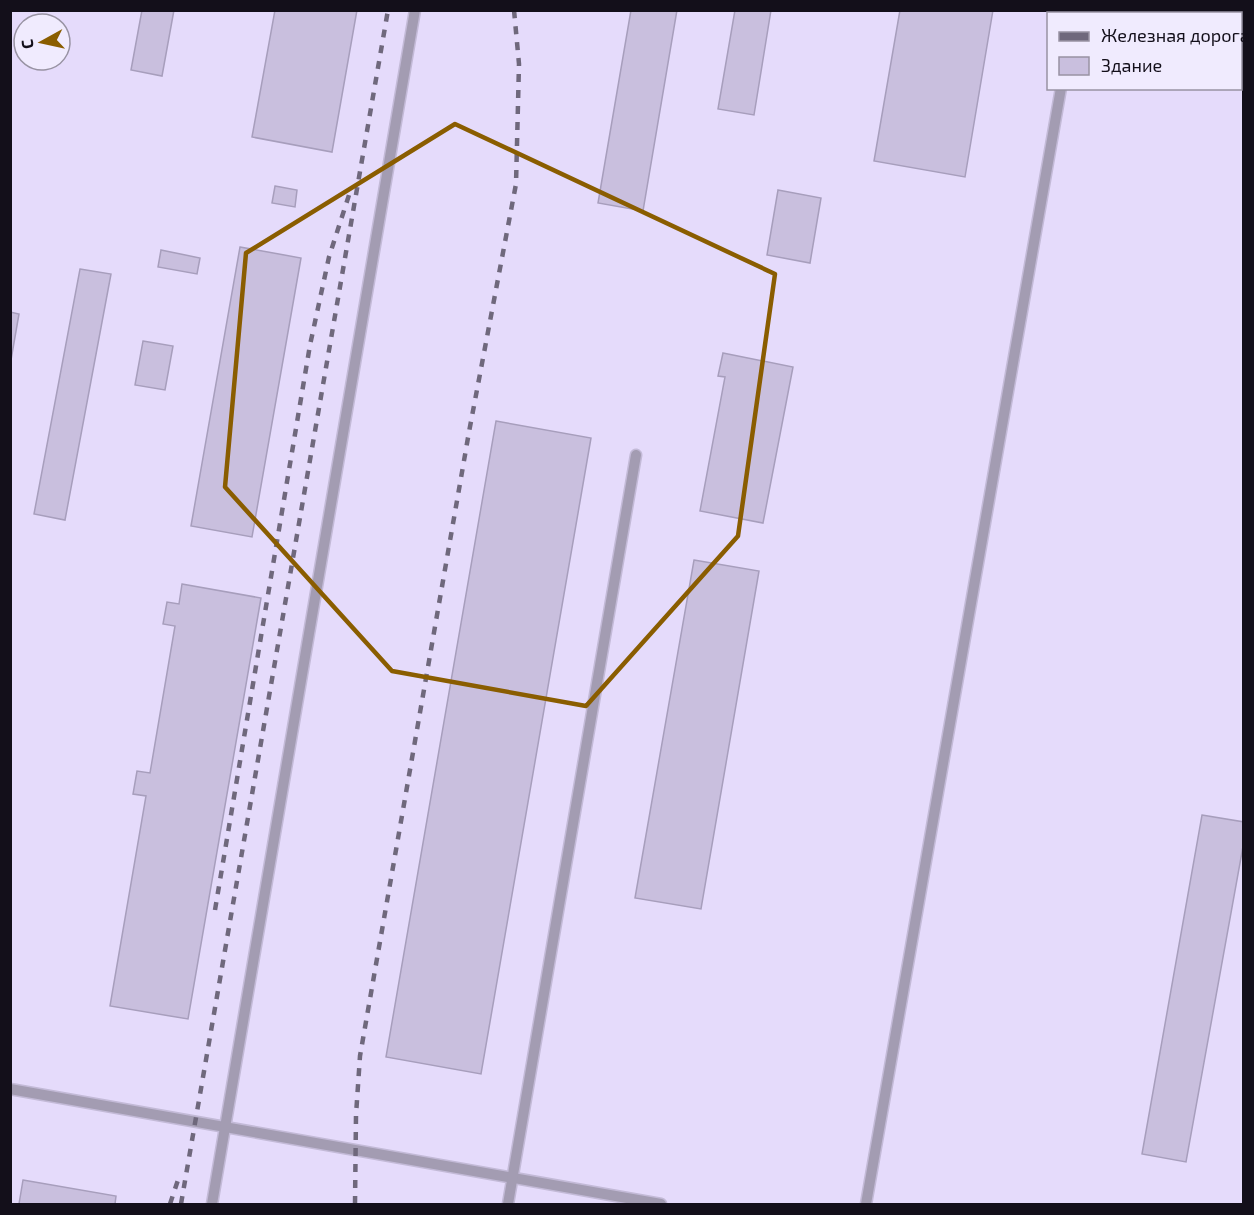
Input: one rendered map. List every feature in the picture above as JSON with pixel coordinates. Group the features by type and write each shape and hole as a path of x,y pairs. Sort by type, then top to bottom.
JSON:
{"lane":[{"path":"212,1204 415,10"},
{"path":"866,1204 1061,90"},
{"path":"508,1204 636,455"},
{"path":"10,1089 661,1204"}],"highlighted area":[{"path":"455,124 775,274 738,536 586,706 392,671 225,487 246,253"}],"building":[{"path":"142,10 174,10 162,76 131,70"},
{"path":"275,10 357,10 332,152 252,137"},
{"path":"631,10 677,10 643,211 598,203"},
{"path":"735,10 771,10 754,115 718,109"},
{"path":"900,10 993,10 965,177 874,161"},
{"path":"275,186 297,190 295,207 272,203"},
{"path":"778,190 821,198 810,263 767,255"},
{"path":"240,247 301,258 252,537 191,526"},
{"path":"161,250 200,258 197,274 158,267"},
{"path":"80,269 111,274 65,520 34,514"},
{"path":"10,312 19,314 11,360 10,360"},
{"path":"143,341 173,346 165,390 135,385"},
{"path":"723,353 793,367 763,523 700,511 725,377 718,376"},
{"path":"496,421 591,438 481,1074 386,1057"},
{"path":"694,560 759,571 701,909 635,898"},
{"path":"182,584 261,598 188,1019 110,1006 146,796 133,794 137,771 150,773 175,626 163,624 167,602 179,604"},
{"path":"1202,815 1244,822 1244,841 1186,1162 1142,1154"},
{"path":"23,1180 116,1196 115,1204 19,1204"}],"railway":[{"path":"181,1204 388,10"},
{"path":"355,1204 356,1115 360,1056 469,432 516,184 519,64 514,10"},
{"path":"215,910 310,345 329,257 349,195"},
{"path":"170,1204 178,1180"}]}
